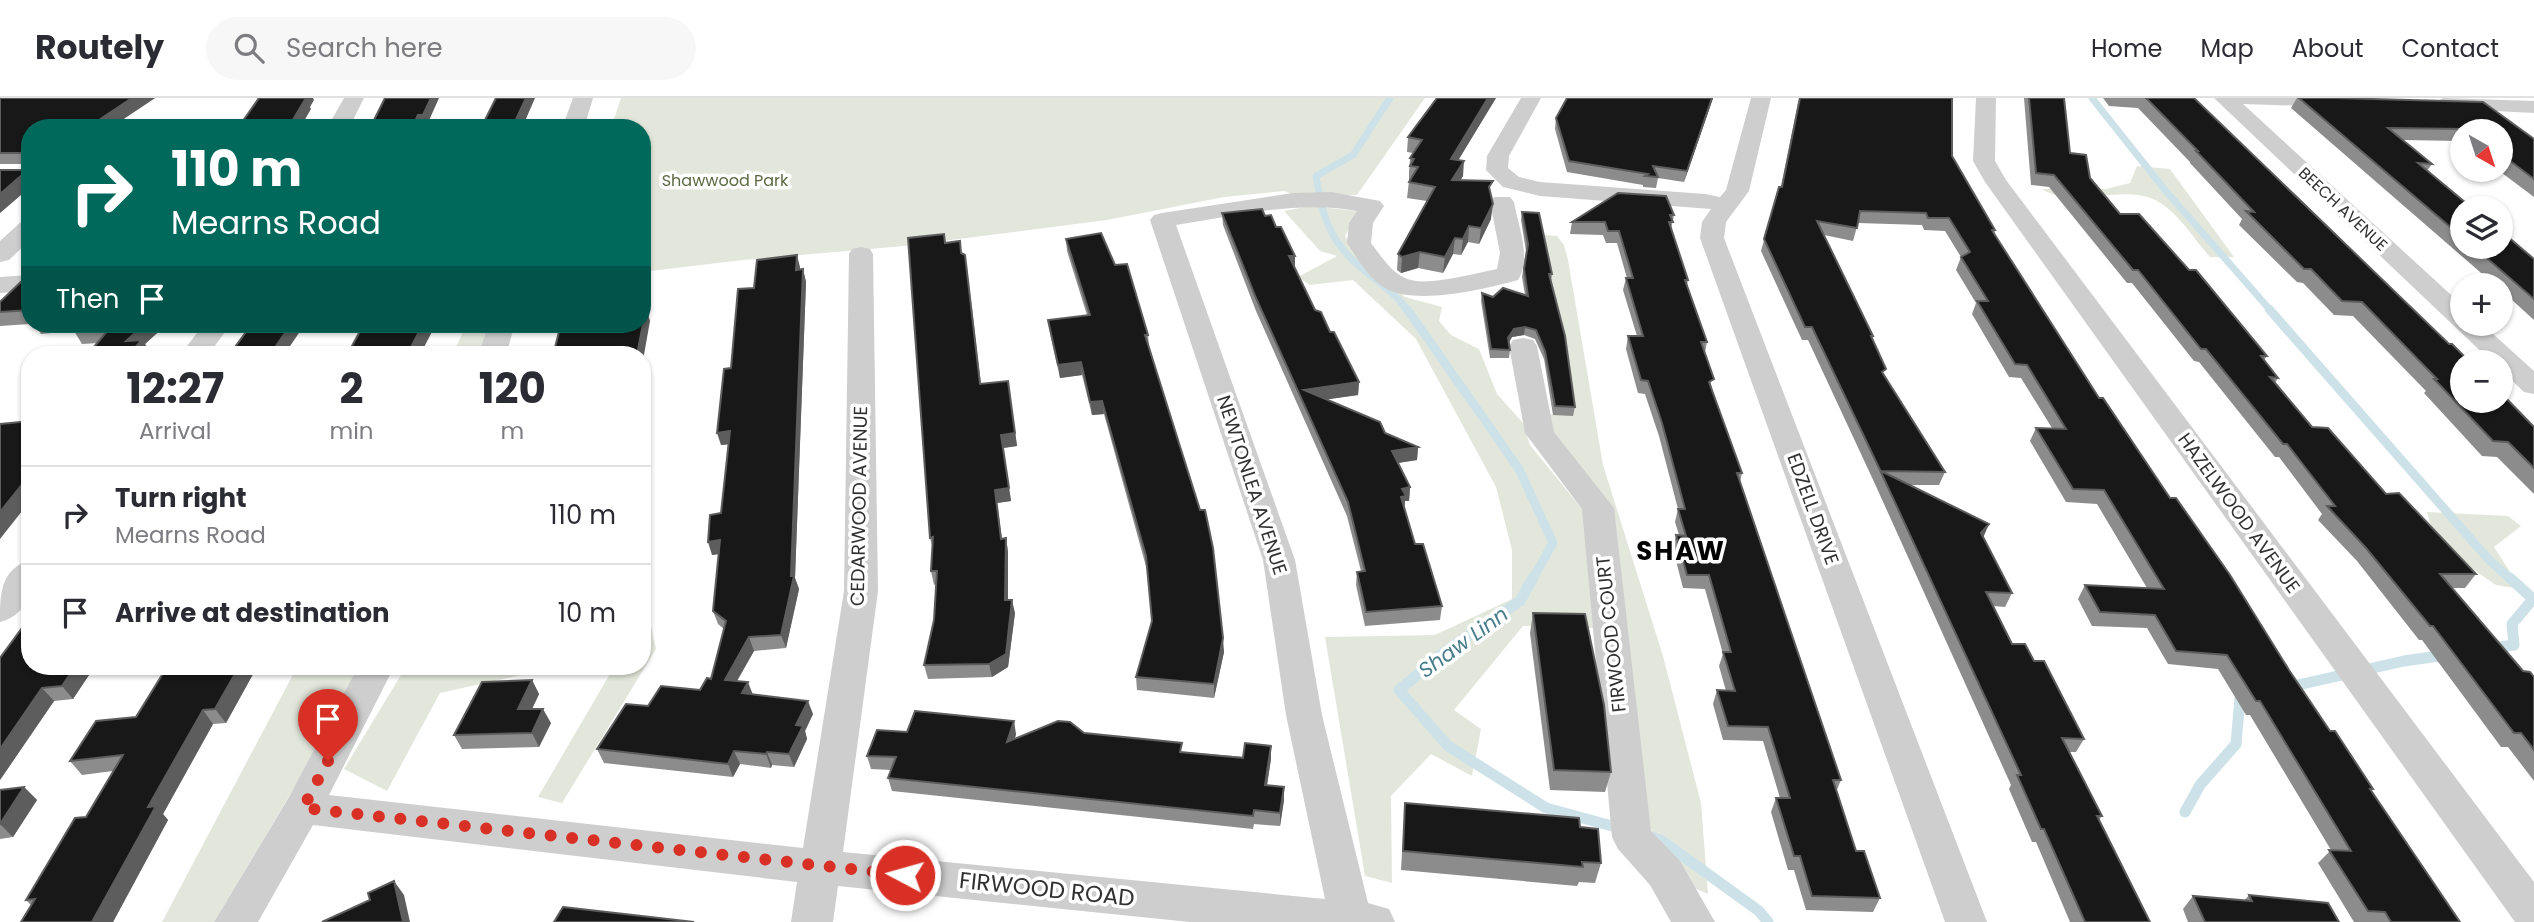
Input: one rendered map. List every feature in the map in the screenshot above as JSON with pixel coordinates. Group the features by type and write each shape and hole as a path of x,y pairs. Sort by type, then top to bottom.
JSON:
{"street":[{"path":"343,119 354,98"},
{"path":"576,119 583,98"},
{"path":"1531,98 1498,156 1497,170 1511,182 1539,189 1705,201 1727,206"},
{"name":"EDZELL DRIVE","path":"1761,98 1737,191 1714,222 1712,238 1966,922"},
{"name":"HAZELWOOD AVENUE","path":"1986,98 1983,161 1996,182 2534,915"},
{"name":"BEECH AVENUE","path":"2224,98 2450,308"},
{"path":"2239,98 2351,102"},
{"path":"2421,104 2523,107"},
{"name":"NEWTONLEA AVENUE","path":"1359,921 1304,715 1279,560 1162,220 1293,200 1331,199 1372,206 1361,223 1359,243 1379,270 1389,278 1399,285 1421,289 1509,275 1512,253 1502,202"},
{"path":"0,255 21,235"},
{"name":"CEDARWOOD AVENUE","path":"812,922 861,591 861,254"},
{"path":"0,285 21,284"},
{"path":"2480,336 2534,386"},
{"name":"FIRWOOD COURT","path":"1523,346 1540,433 1598,508 1632,837 1665,873 1693,922"},
{"path":"0,610 21,583"},
{"path":"235,922 303,808 372,675"},
{"name":"FIRWOOD ROAD","path":"303,808 821,867 1359,921"}],"green space":[{"name":"Shawwood Park","path":"621,98 1425,98 1357,195 1295,195 1284,191 1224,197 1107,220 904,246 651,271 651,119 614,119"},
{"path":"2137,166 2170,169 2234,257 2210,257 2177,217 2153,199 2126,194 2067,197 2042,189 2106,189 2130,183"},
{"path":"1310,206 1358,211 1345,236 1360,257 1405,297 1442,307 1439,321 1451,335 1479,349 1497,394 1523,423 1530,445 1583,510 1593,628 1523,626 1454,710 1481,729 1472,776 1431,754 1391,796 1392,883 1365,876 1325,637 1435,635 1512,599 1512,550 1496,487 1416,339 1353,280 1310,285 1298,277 1337,256 1320,251 1284,211"},
{"path":"1544,235 1557,236 1564,245 1568,260 1603,465 1663,656 1701,803 1708,894 1685,884 1647,823 1607,506 1553,439 1549,414 1573,415"},
{"path":"463,333 489,333 483,346 456,346"},
{"path":"2427,512 2508,516 2521,526 2494,547 2521,589 2496,585 2436,544"},
{"path":"651,626 656,649 651,657"},
{"path":"293,675 361,675 214,922 162,922"},
{"path":"401,675 521,675 440,693 387,791 344,769"},
{"path":"609,675 640,675 562,803 538,797"}],"building":[{"path":"0,98 132,98 100,119 21,119 21,153 0,153"},
{"path":"259,98 306,98 293,119 244,119"},
{"path":"385,98 431,98 423,115 418,115 416,119 374,119"},
{"path":"496,98 526,98 516,119 486,119"},
{"path":"1437,98 1488,98 1451,159 1464,161 1452,180 1493,181 1489,187 1493,204 1481,228 1469,226 1463,239 1455,238 1445,257 1420,252 1402,257 1398,254 1435,187 1409,182 1418,167 1410,166 1414,159 1410,158 1422,140 1408,137"},
{"path":"1567,98 1712,98 1687,171 1653,166 1658,177 1569,161 1556,118"},
{"path":"1800,98 1952,98 1952,156 1995,230 1992,230 1993,232 2099,398 2103,398 2170,498 2176,498 2230,575 2289,670 2330,731 2335,731 2373,789 2370,789 2460,922 2391,922 2385,912 2368,911 2329,850 2351,851 2260,701 2256,701 2227,655 2176,651 2155,615 2100,612 2085,585 2164,589 2104,490 2073,489 2036,428 2066,429 2027,365 2015,364 1977,301 1988,301 1961,257 1970,252 1949,218 1928,218 1926,213 1860,211 1857,228 1817,221 1873,336 1886,369 1882,372 1945,472 1881,471 1989,524 1981,533 2012,593 1986,592 2012,644 2025,644 2034,661 2044,661 2084,739 2062,738 2102,816 2097,816 2150,922 2085,922 2017,775 2021,775 1880,470 1812,327 1805,327 1764,239 1779,187 1782,187"},
{"path":"2029,98 2064,98 2070,153 2086,155 2090,178 2120,214 2139,214 2189,270 2196,270 2267,356 2261,356 2278,378 2270,377 2312,427 2328,428 2386,494 2399,493 2476,574 2440,574 2523,671 2530,672 2534,677 2534,750 2521,733 2514,733 2433,626 2430,626 2366,548 2327,506 2335,506 2287,444 2283,444 2206,349 2201,349 2138,270 2133,270 2054,175 2036,173"},
{"path":"2146,98 2194,98 2452,344 2458,350 2450,350 2450,396 2362,302 2342,301 2311,269 2304,269 2246,211 2254,212"},
{"path":"2299,98 2483,102 2506,119 2450,119 2450,129 2388,128 2432,164 2418,163 2458,196 2450,196 2450,227"},
{"path":"2513,124 2534,139 2534,179 2513,163"},
{"path":"0,170 21,170 21,176 0,194"},
{"path":"1618,193 1666,196 1674,215 1670,215 1673,222 1669,222 1688,280 1685,280 1707,342 1701,342 1714,379 1709,382 1742,473 1737,473 1841,780 1833,780 1856,851 1864,851 1880,898 1812,896 1800,856 1794,856 1776,798 1790,798 1768,727 1728,726 1717,690 1735,691 1723,652 1731,652 1709,575 1687,575 1676,535 1686,536 1678,509 1685,509 1662,423 1648,381 1641,380 1628,336 1643,336 1626,278 1633,278 1619,231 1608,231 1605,222 1572,222"},
{"path":"1262,209 1265,216 1271,215 1276,227 1281,227 1295,256 1289,256 1315,310 1321,312 1330,332 1334,332 1359,382 1304,390 1380,422 1385,433 1418,447 1392,451 1410,487 1402,489 1406,496 1401,497 1415,544 1423,544 1442,606 1366,612 1357,572 1365,571 1348,502 1256,298 1222,213"},
{"path":"1522,212 1539,213 1552,274 1549,274 1565,336 1575,407 1555,406 1545,351 1536,330 1525,327 1514,329 1508,338 1510,350 1491,349 1482,293 1493,297 1503,288 1528,296 1524,269 1528,244"},
{"path":"1101,233 1115,265 1127,264 1148,335 1145,335 1200,510 1205,510 1213,548 1223,638 1214,684 1136,677 1152,621 1146,556 1102,401 1090,402 1081,362 1058,365 1048,320 1090,315 1066,239"},
{"path":"944,234 945,243 960,241 961,253 965,255 980,384 1008,381 1015,433 1001,435 1009,488 995,490 1001,539 1006,538 1005,600 1012,600 1006,654 989,664 924,665 934,620 937,571 931,571 933,537 930,538 908,238"},
{"path":"2513,241 2534,259 2534,299 2513,281 2513,273 2504,273 2488,259 2513,259"},
{"path":"797,255 796,270 803,269 791,576 794,576 781,635 749,637 725,680 748,682 742,693 808,701 796,725 803,726 789,754 734,751 728,764 597,749 626,704 648,706 661,686 700,690 707,678 711,679 726,621 713,611 720,540 708,542 710,515 721,513 730,431 717,433 724,369 731,368 738,289 754,288 757,260"},
{"path":"21,282 21,311 0,312 0,302"},
{"path":"106,333 135,333 126,341 142,340 136,346 95,346"},
{"path":"245,333 285,333 276,346 236,346"},
{"path":"359,333 418,333 412,346 352,346"},
{"path":"559,333 641,333 639,346 555,346"},
{"path":"2513,405 2534,427 2534,468 2508,442 2493,441 2466,413 2513,413"},
{"path":"21,422 21,486 0,512 0,424"},
{"path":"1533,613 1585,614 1604,705 1611,772 1554,770"},
{"path":"21,629 21,675 70,675 62,686 42,688 0,749 0,658"},
{"path":"162,675 234,675 215,709 203,710 148,807 156,806 92,922 21,922 35,899 26,900 75,818 86,817 123,755 70,761 96,721 136,717"},
{"path":"532,680 518,709 543,709 532,733 454,735 482,682"},
{"path":"915,711 1014,721 1007,742 1058,721 1070,722 1084,733 1182,743 1180,752 1243,758 1245,743 1271,746 1265,785 1284,787 1280,813 1254,810 1253,816 888,778 896,757 867,756 877,730 907,732"},
{"path":"24,787 0,824 0,790"},
{"path":"1405,803 1579,818 1580,827 1598,829 1601,863 1582,862 1583,867 1403,851"},
{"path":"394,881 403,922 322,922 370,900 368,893"},
{"path":"2249,895 2328,903 2339,922 2205,922 2193,896 2252,901"},
{"path":"563,907 694,922 554,922"}],"waterway":[{"name":"Shaw Linn","path":"1390,98 1353,155 1316,176 1324,213 1335,239 1348,256 1408,311"},
{"path":"2092,98 2165,190 2271,311"},
{"name":"Shaw Linn","path":"1407,309 1519,469 1553,543 1532,580"},
{"path":"2269,309 2490,561 2512,580"},
{"name":"Shaw Linn","path":"1533,578 1520,601 1446,651 1399,690 1448,746 1546,808 1623,829"},
{"path":"2492,648 2514,645 2512,624 2533,599 2510,578"},
{"path":"2289,687 2404,661 2446,655"},
{"path":"2185,812 2200,785 2236,744 2240,698 2247,697"},
{"name":"Shaw Linn","path":"1648,836 1662,841 1759,911 1768,922"}],"district":[{"name":"SHAW","path":"1681,551"}],"route":[{"path":"328,761 303,808 905,875"}]}
